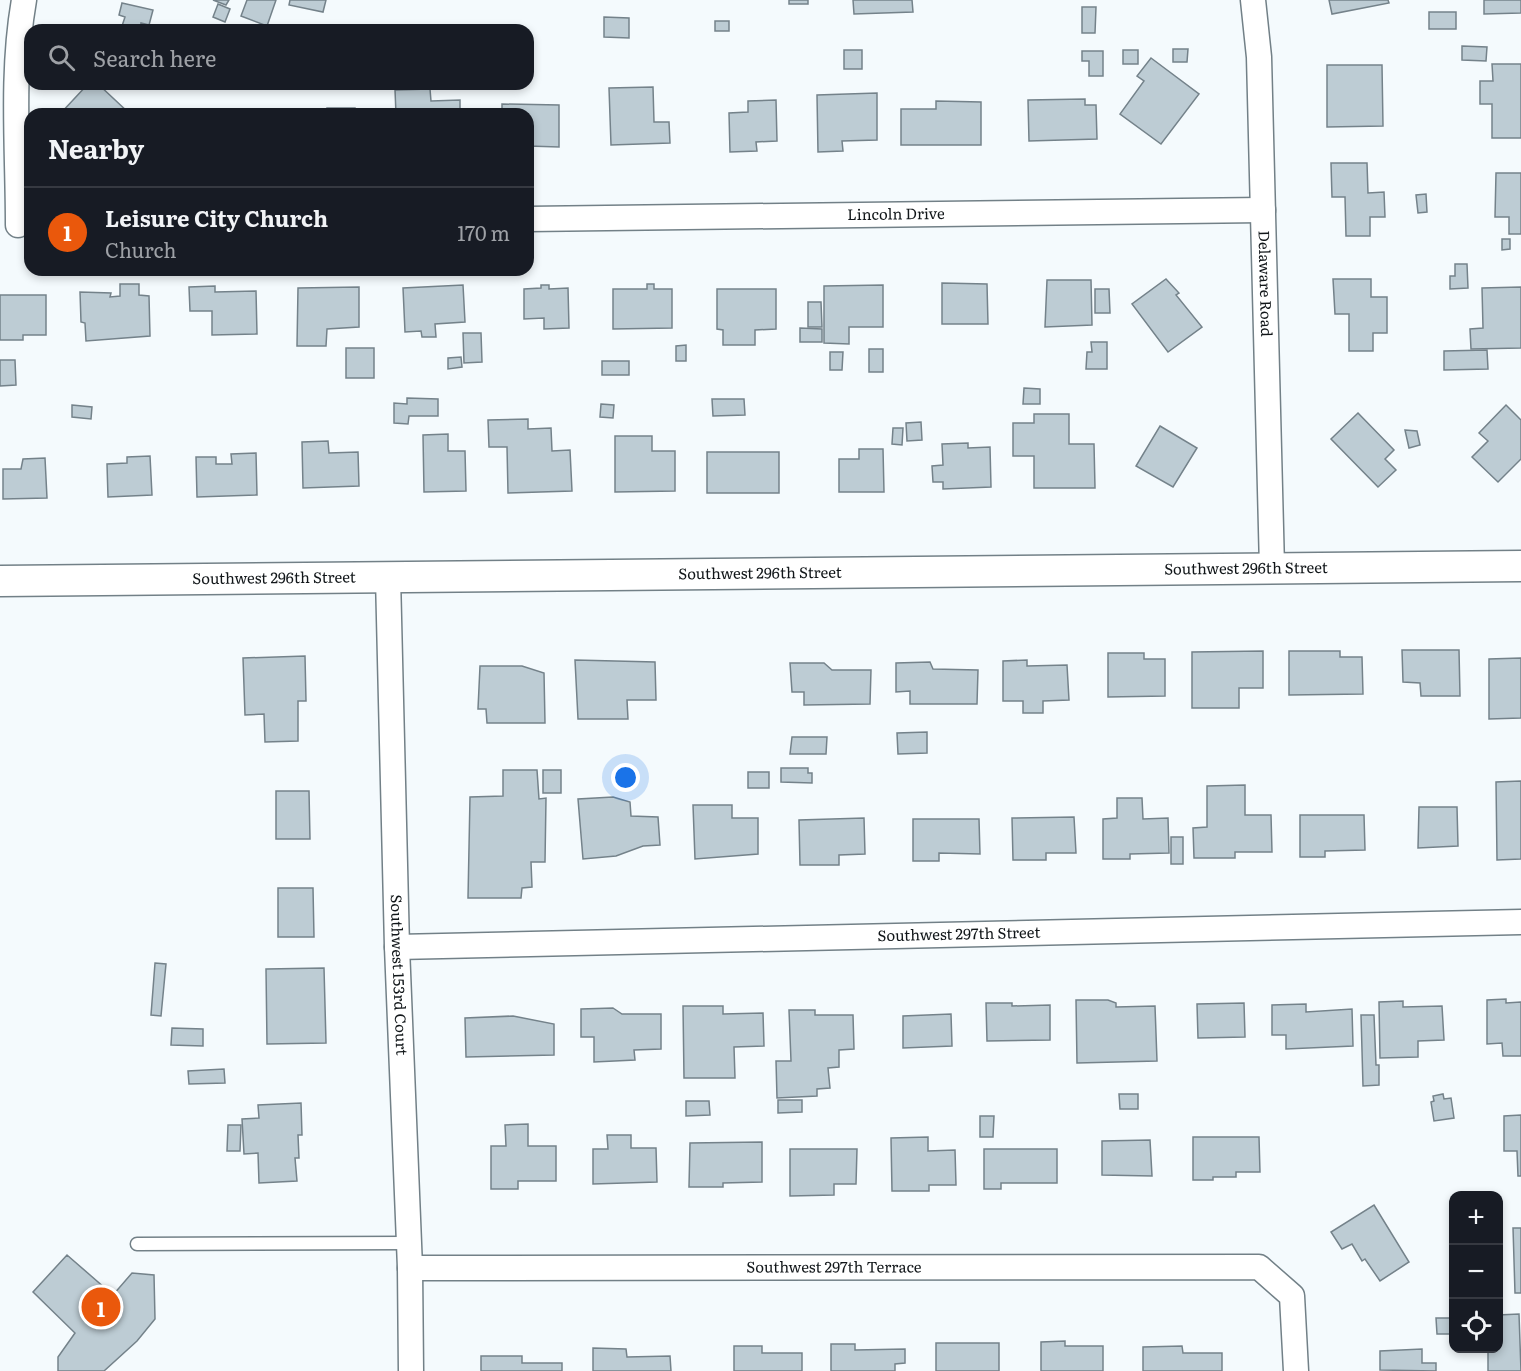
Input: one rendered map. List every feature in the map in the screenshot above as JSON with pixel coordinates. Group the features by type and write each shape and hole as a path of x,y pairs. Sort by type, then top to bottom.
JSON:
{"street":[{"path":"16,225 17,64 18,36 24,0"},
{"name":"Delaware Road","path":"1253,0 1258,38 1272,568"},
{"name":"Lincoln Drive","path":"534,219 1263,210"},
{"name":"Southwest 296th Street","path":"0,581 1521,566"},
{"name":"Southwest 153rd Court","path":"388,577 397,947 410,1268 411,1371"},
{"name":"Southwest 297th Street","path":"397,947 1521,922"},
{"name":"Southwest 297th Terrace","path":"410,1268 1259,1268 1292,1296 1296,1371"}],"lane":[{"path":"137,1244 409,1243"}],"building":[{"path":"213,0 229,0 226,5"},
{"path":"247,0 276,0 268,24 241,16"},
{"path":"290,0 326,0 323,12 289,5"},
{"path":"789,0 808,0 808,4 789,4"},
{"path":"853,0 912,0 913,12 854,14"},
{"path":"1329,0 1388,0 1389,3 1332,14"},
{"path":"1484,0 1521,0 1521,13 1484,14"},
{"path":"122,3 153,10 149,24 123,24 125,17 119,15"},
{"path":"218,4 230,9 225,22 213,17"},
{"path":"1082,7 1096,7 1095,33 1082,33"},
{"path":"1429,12 1456,12 1456,29 1429,29"},
{"path":"604,17 629,18 629,38 604,37"},
{"path":"715,21 729,21 729,31 715,31"},
{"path":"1462,46 1487,47 1486,61 1462,60"},
{"path":"1173,49 1188,49 1187,62 1173,62"},
{"path":"844,50 862,50 862,69 844,69"},
{"path":"1123,50 1138,50 1138,64 1123,64"},
{"path":"1082,51 1103,51 1103,76 1089,76 1089,61 1082,61"},
{"path":"1151,58 1199,94 1161,144 1120,114 1144,81 1137,76"},
{"path":"1492,64 1521,64 1521,138 1492,138 1492,104 1480,104 1480,81 1493,81"},
{"path":"1327,65 1382,65 1383,126 1327,127"},
{"path":"653,87 654,122 669,122 670,143 611,145 609,88"},
{"path":"82,90 104,90 124,108 66,108"},
{"path":"395,90 430,90 431,101 460,100 460,108 396,108"},
{"path":"877,93 877,140 842,141 843,151 818,152 817,95"},
{"path":"1085,99 1085,105 1096,105 1097,139 1029,141 1028,100"},
{"path":"776,100 777,141 756,142 757,151 730,152 729,113 748,112 748,101"},
{"path":"936,101 981,102 981,145 901,145 901,109 936,109"},
{"path":"502,104 559,105 559,147 534,146 534,108 502,108"},
{"path":"1331,163 1367,163 1368,193 1384,192 1385,217 1370,217 1370,236 1346,236 1345,197 1332,197"},
{"path":"1496,173 1521,173 1521,234 1509,234 1509,217 1495,217"},
{"path":"1426,194 1427,212 1418,213 1416,195"},
{"path":"1502,239 1510,239 1510,249 1502,250"},
{"path":"1455,264 1467,264 1468,288 1450,289 1450,276 1455,276"},
{"path":"1166,279 1179,293 1176,295 1202,327 1168,352 1132,304"},
{"path":"1333,279 1371,279 1371,297 1387,297 1387,333 1373,333 1373,351 1349,351 1349,314 1335,314"},
{"path":"1047,280 1091,280 1092,325 1045,327"},
{"path":"942,283 987,284 988,324 942,324"},
{"path":"120,284 139,284 139,295 149,296 150,336 86,341 85,323 81,322 80,292 111,293 110,297 120,296"},
{"path":"647,284 654,284 654,289 672,289 672,328 613,329 613,289 647,289"},
{"path":"463,285 465,322 435,324 436,337 422,337 421,331 405,332 403,288"},
{"path":"541,285 549,285 549,289 568,288 569,328 544,329 544,318 524,319 524,289 541,288"},
{"path":"883,285 883,327 849,327 849,344 824,343 824,286"},
{"path":"215,286 215,292 256,291 257,334 212,335 212,311 190,311 189,287"},
{"path":"359,287 359,327 327,329 326,346 297,346 298,288"},
{"path":"1521,287 1521,348 1471,349 1470,329 1483,328 1482,288"},
{"path":"717,289 776,289 776,329 755,330 755,345 723,345 723,330 717,329"},
{"path":"1095,289 1109,289 1110,313 1095,313"},
{"path":"0,295 46,295 46,335 23,335 23,340 0,340"},
{"path":"808,302 821,302 822,327 808,327"},
{"path":"800,328 822,329 822,342 800,342"},
{"path":"463,333 481,333 482,362 464,363"},
{"path":"1091,342 1107,342 1107,369 1086,369 1087,352 1092,352"},
{"path":"686,345 686,361 676,361 676,346"},
{"path":"346,348 374,348 374,378 346,378"},
{"path":"869,349 883,349 883,372 869,372"},
{"path":"1487,350 1488,369 1444,370 1444,351"},
{"path":"830,352 843,352 842,370 830,370"},
{"path":"461,357 462,367 448,369 448,358"},
{"path":"0,360 15,360 16,385 0,386"},
{"path":"602,361 629,361 629,375 602,375"},
{"path":"1024,388 1040,389 1040,404 1023,404"},
{"path":"407,398 438,399 438,416 409,416 408,424 394,423 394,403 407,404"},
{"path":"712,399 744,399 745,415 713,416"},
{"path":"601,404 614,405 613,418 600,417"},
{"path":"72,405 92,407 91,419 72,417"},
{"path":"1506,405 1521,420 1521,459 1498,482 1472,457 1488,441 1479,433"},
{"path":"1358,413 1394,450 1385,459 1396,470 1378,487 1331,439"},
{"path":"1034,414 1069,414 1069,444 1094,444 1095,488 1034,488 1034,456 1013,456 1013,423 1034,423"},
{"path":"528,419 528,429 551,428 552,451 570,450 572,491 508,493 507,447 489,447 488,420"},
{"path":"921,422 922,440 907,441 906,423"},
{"path":"1160,426 1197,448 1173,487 1136,466"},
{"path":"893,428 903,428 902,445 892,444"},
{"path":"1405,430 1417,431 1420,445 1409,448"},
{"path":"448,434 448,451 465,451 466,491 424,492 423,435"},
{"path":"615,436 652,436 652,451 675,451 675,491 615,492"},
{"path":"328,441 329,453 358,452 359,486 303,488 302,442"},
{"path":"968,443 968,448 990,447 991,487 943,489 943,482 933,482 932,466 943,465 942,444"},
{"path":"859,449 883,449 884,492 839,492 839,459 859,459"},
{"path":"707,452 779,452 779,493 707,493"},
{"path":"256,453 257,495 197,497 196,457 216,457 216,464 232,464 231,454"},
{"path":"150,456 152,495 108,497 107,464 127,463 127,457"},
{"path":"45,458 47,498 3,499 3,469 21,469 23,459"},
{"path":"1402,650 1459,650 1460,696 1421,696 1420,683 1403,682"},
{"path":"1263,651 1263,688 1239,688 1239,708 1192,708 1192,652"},
{"path":"1289,651 1340,651 1340,657 1362,657 1363,694 1289,695"},
{"path":"1108,653 1144,653 1144,659 1165,659 1165,696 1108,697"},
{"path":"305,656 306,701 298,701 298,741 265,742 264,714 245,715 243,658"},
{"path":"1521,658 1521,718 1489,719 1489,659"},
{"path":"575,660 655,662 656,700 627,700 628,719 578,719"},
{"path":"1027,660 1027,666 1067,665 1069,700 1043,701 1043,713 1023,713 1023,701 1003,701 1003,661"},
{"path":"930,662 933,669 978,670 977,704 910,704 910,691 896,692 896,663"},
{"path":"790,663 824,663 832,670 871,670 870,704 804,705 804,692 792,692"},
{"path":"480,666 522,666 544,673 545,723 487,723 486,709 478,709"},
{"path":"927,732 927,753 898,754 897,733"},
{"path":"792,737 827,737 826,754 790,754"},
{"path":"781,768 808,768 808,773 812,773 812,783 781,782"},
{"path":"503,770 537,770 539,799 546,798 545,862 531,862 532,887 522,888 521,898 468,898 470,797 503,796"},
{"path":"543,770 561,770 561,793 543,793"},
{"path":"748,772 769,772 769,788 748,788"},
{"path":"1521,781 1521,859 1497,860 1496,782"},
{"path":"1245,785 1245,815 1271,815 1272,852 1235,852 1235,858 1194,858 1193,828 1207,827 1207,786"},
{"path":"276,791 309,791 310,839 276,839"},
{"path":"613,797 630,802 631,816 658,817 660,845 643,846 616,856 583,859 578,799"},
{"path":"1117,798 1142,798 1143,819 1168,818 1169,853 1130,854 1130,859 1103,859 1103,819 1117,818"},
{"path":"693,805 732,805 732,818 758,818 758,854 695,859"},
{"path":"1419,807 1457,807 1458,846 1418,848"},
{"path":"1300,815 1364,815 1365,850 1325,851 1325,857 1300,857"},
{"path":"1074,817 1076,853 1046,853 1046,860 1013,860 1012,818"},
{"path":"864,818 865,854 839,855 839,865 800,865 799,820"},
{"path":"913,819 979,819 980,854 939,853 939,861 913,861"},
{"path":"1171,837 1183,837 1183,864 1171,864"},
{"path":"278,888 313,888 314,937 278,937"},
{"path":"155,963 166,964 161,1016 151,1015"},
{"path":"324,968 326,1043 267,1044 266,969"},
{"path":"1506,999 1506,1003 1521,1002 1521,1056 1503,1056 1502,1043 1487,1044 1487,1000"},
{"path":"1076,1000 1108,1000 1116,1003 1116,1007 1155,1006 1157,1061 1077,1063"},
{"path":"1403,1001 1403,1007 1442,1006 1444,1040 1418,1041 1418,1057 1380,1058 1379,1002"},
{"path":"986,1003 1012,1003 1012,1006 1050,1005 1050,1040 987,1041"},
{"path":"1244,1003 1245,1037 1198,1038 1197,1004"},
{"path":"1306,1004 1306,1012 1352,1009 1353,1046 1286,1049 1286,1035 1272,1035 1272,1005"},
{"path":"683,1006 723,1006 723,1014 763,1013 764,1046 734,1047 735,1078 684,1078"},
{"path":"613,1008 622,1014 661,1014 661,1049 634,1050 635,1060 594,1062 594,1037 581,1037 581,1009"},
{"path":"789,1010 815,1010 815,1015 853,1015 854,1049 839,1050 839,1067 828,1068 830,1088 817,1089 817,1096 777,1098 776,1061 791,1061"},
{"path":"951,1014 952,1046 903,1048 903,1016"},
{"path":"1361,1015 1374,1015 1379,1085 1363,1086"},
{"path":"513,1016 554,1024 554,1055 466,1057 465,1018"},
{"path":"172,1028 203,1029 203,1046 171,1045"},
{"path":"224,1069 225,1083 189,1084 188,1071"},
{"path":"1119,1094 1138,1094 1138,1109 1120,1109"},
{"path":"1443,1094 1444,1099 1451,1098 1454,1118 1434,1121 1431,1102 1434,1101 1433,1096"},
{"path":"778,1100 802,1100 802,1112 778,1113"},
{"path":"686,1101 709,1101 710,1115 686,1116"},
{"path":"301,1103 302,1135 298,1135 299,1158 295,1158 297,1181 259,1183 258,1153 244,1154 242,1119 259,1118 258,1105"},
{"path":"1521,1115 1521,1176 1518,1176 1517,1151 1504,1151 1504,1116"},
{"path":"980,1116 994,1116 993,1137 980,1137"},
{"path":"528,1124 528,1146 556,1146 556,1181 518,1181 518,1189 491,1189 491,1146 506,1146 505,1125"},
{"path":"228,1125 241,1125 240,1151 227,1151"},
{"path":"607,1135 631,1135 631,1148 656,1148 657,1182 593,1184 593,1149 608,1149"},
{"path":"928,1137 928,1151 955,1150 956,1185 929,1185 929,1191 892,1191 891,1138"},
{"path":"1193,1137 1259,1137 1260,1172 1236,1172 1236,1177 1193,1180"},
{"path":"1150,1140 1152,1176 1102,1175 1102,1141"},
{"path":"762,1142 762,1182 723,1183 723,1187 689,1187 690,1143"},
{"path":"790,1149 857,1149 856,1184 834,1184 834,1195 790,1196"},
{"path":"984,1149 1057,1149 1057,1183 1001,1183 1001,1189 984,1189"},
{"path":"1374,1205 1409,1262 1380,1281 1365,1259 1362,1261 1352,1244 1342,1249 1331,1232"},
{"path":"1513,1228 1521,1228 1521,1293 1515,1293"},
{"path":"67,1255 113,1295 132,1273 154,1275 155,1319 137,1341 104,1371 58,1371 58,1357 75,1333 33,1292"},
{"path":"1519,1314 1521,1371 1488,1371 1488,1353 1503,1353 1503,1315"},
{"path":"1436,1318 1449,1318 1449,1334 1437,1334"},
{"path":"1065,1341 1065,1346 1103,1346 1103,1371 1041,1371 1041,1342"},
{"path":"936,1343 999,1343 999,1371 936,1371"},
{"path":"831,1344 855,1344 855,1350 905,1349 905,1363 895,1364 895,1371 831,1371"},
{"path":"734,1346 762,1346 762,1353 802,1353 802,1371 734,1371"},
{"path":"1182,1346 1183,1353 1222,1353 1222,1371 1143,1371 1143,1347"},
{"path":"593,1348 626,1349 627,1357 670,1356 671,1371 593,1371"},
{"path":"1422,1349 1422,1363 1436,1363 1436,1371 1380,1370 1380,1351"},
{"path":"481,1356 522,1356 522,1363 562,1363 562,1371 481,1371"}],"place":[{"name":"Leisure City Church","path":"101,1307"}]}
